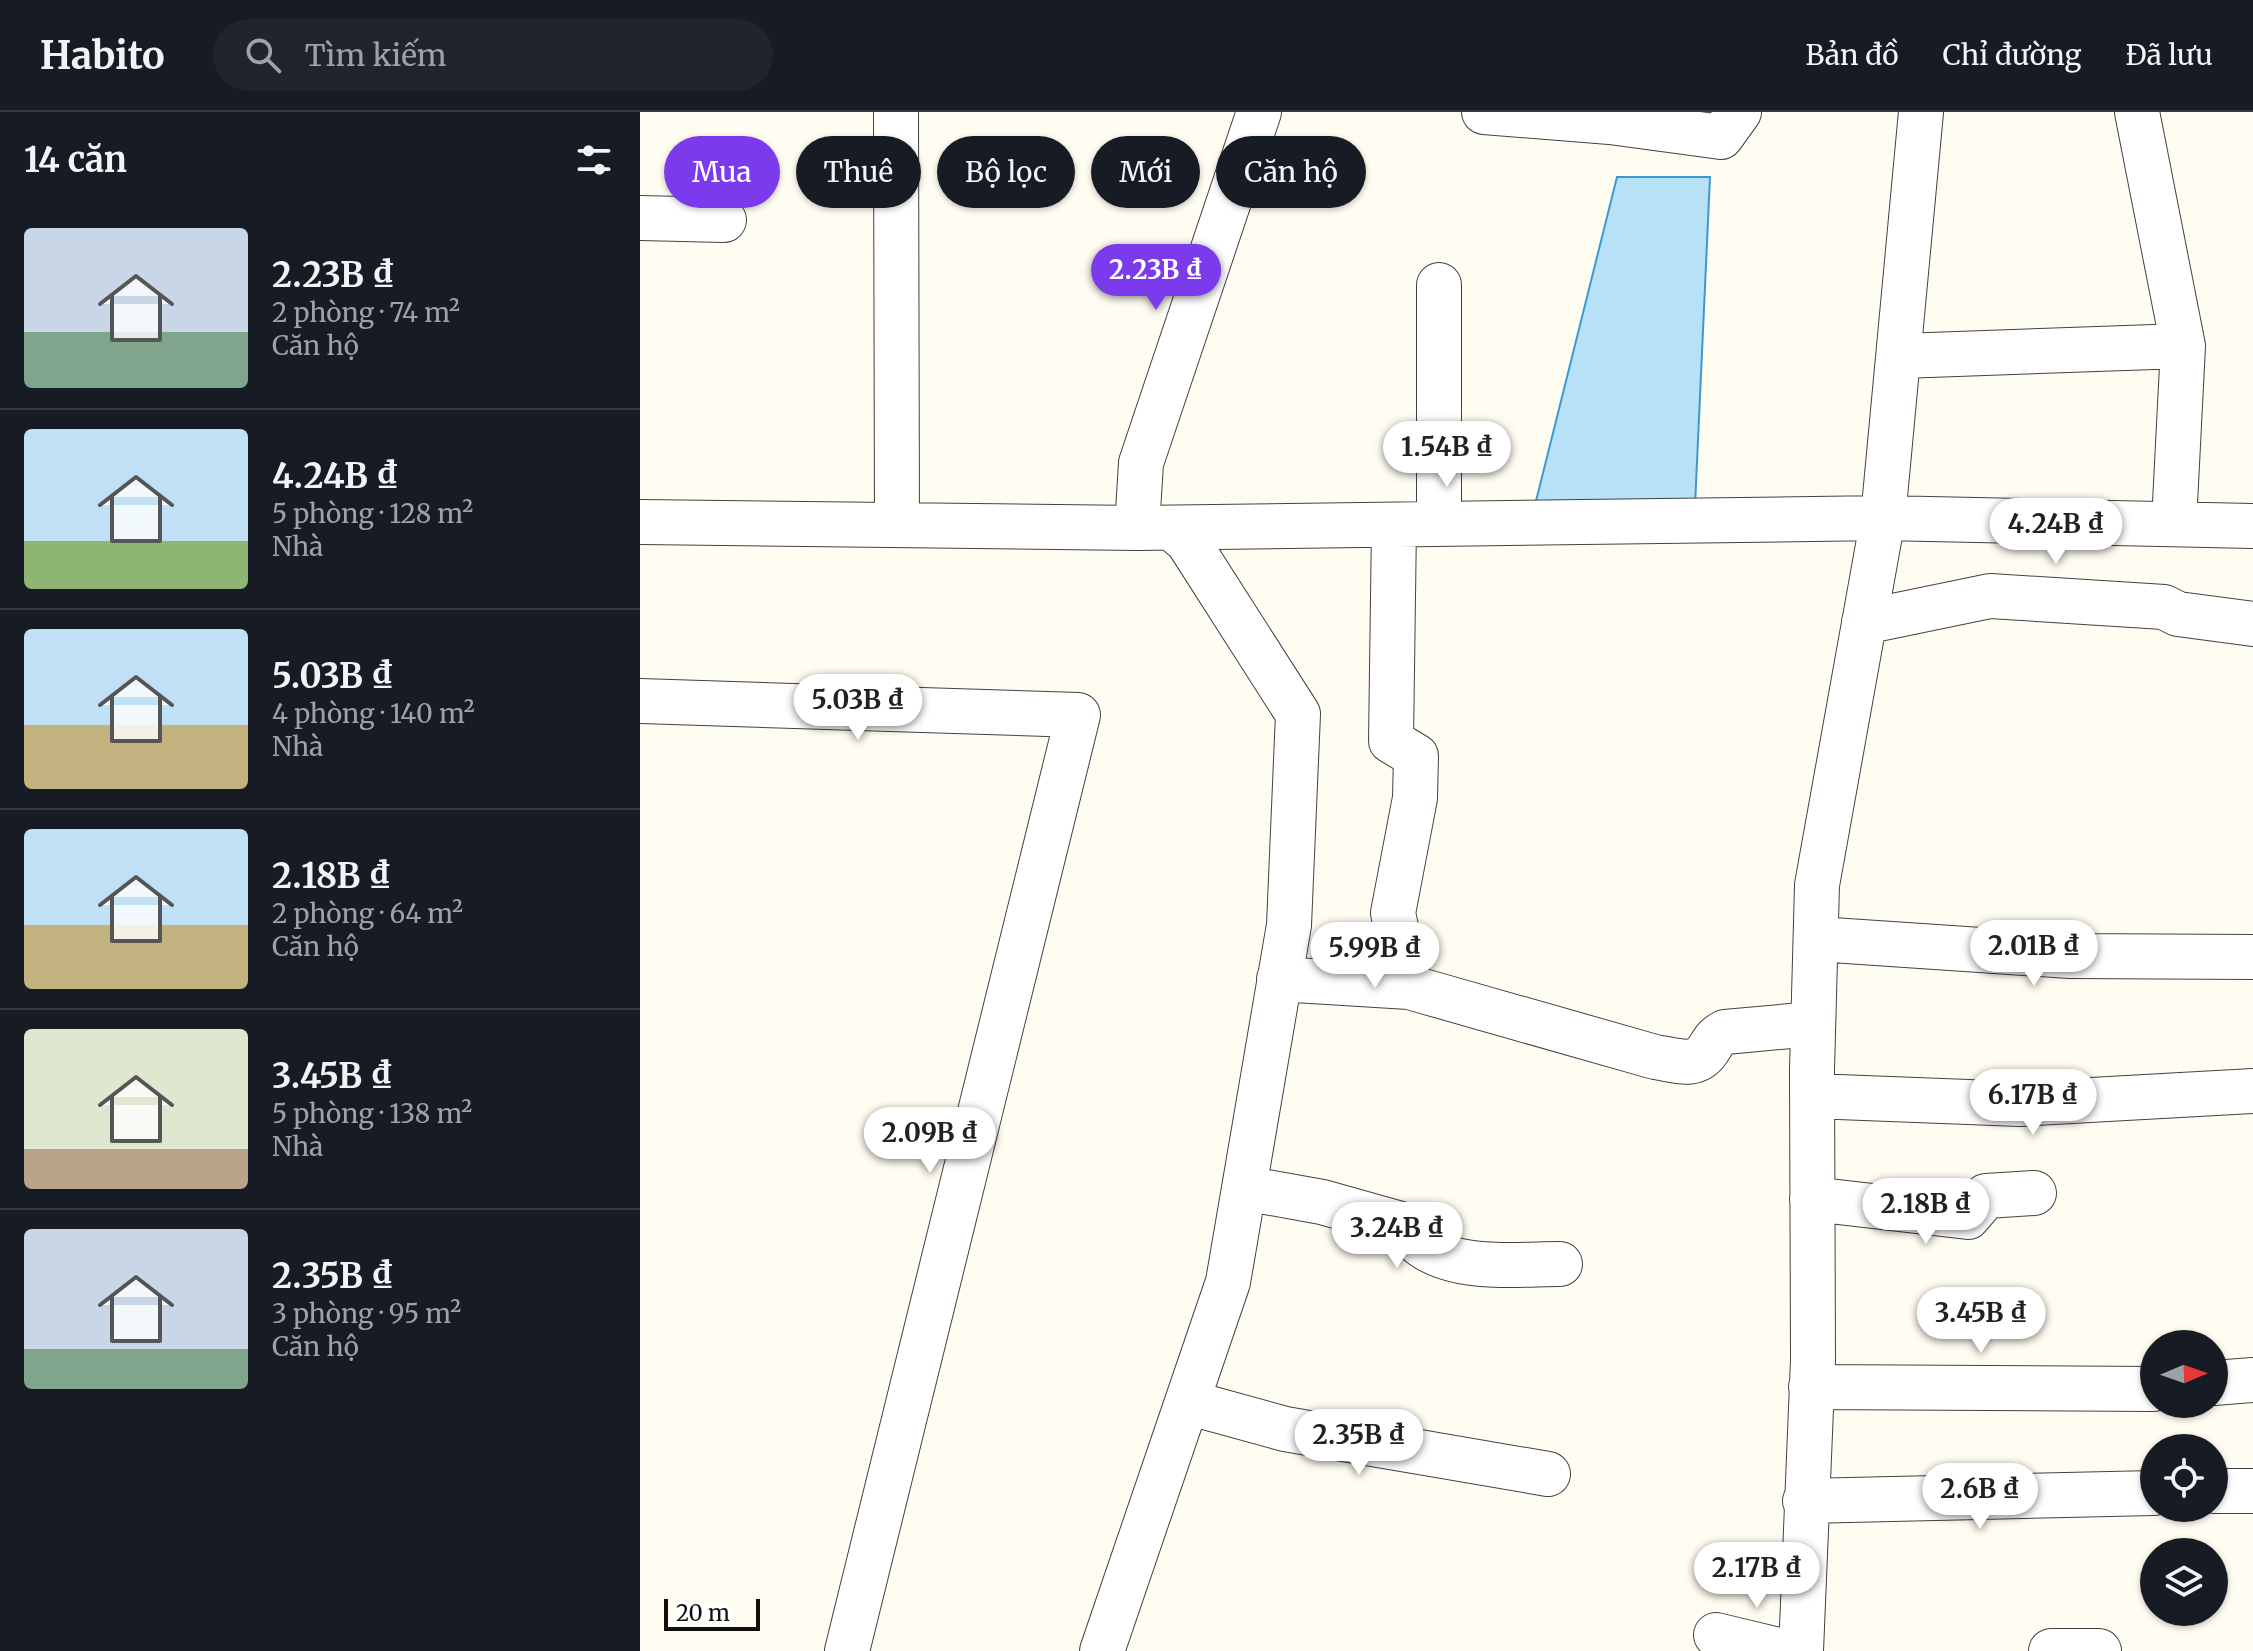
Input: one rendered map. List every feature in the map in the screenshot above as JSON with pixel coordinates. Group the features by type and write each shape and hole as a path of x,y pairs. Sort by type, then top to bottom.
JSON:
{"street":[{"path":"896,112 897,525"},
{"path":"1154,528 1141,463 1259,112"},
{"path":"1484,112 1610,117 1721,137 1739,112"},
{"path":"2137,112 2183,346 2174,523"},
{"path":"1801,1651 1811,1387 1812,1096 1817,885 1883,518 1901,356 1913,113"},
{"path":"640,218 724,220"},
{"path":"1439,285 1439,524"},
{"path":"1901,356 2183,346"},
{"path":"640,522 1154,528 1883,518 2253,526"},
{"path":"1394,525 1395,657 1391,741 1416,756 1415,798 1393,913 1409,987"},
{"path":"1102,1651 1228,1282 1289,925 1298,714 1188,542 1154,528"},
{"path":"1864,622 1990,596 2164,607 2178,614 2253,624"},
{"path":"640,701 1078,715 847,1651"},
{"path":"1817,939 2070,956 2253,957"},
{"path":"1279,979 1409,987 1655,1057 1691,1063 1699,1060 1715,1037 1725,1032 1813,1024"},
{"path":"1812,1096 2020,1104 2253,1091"},
{"path":"1244,1188 1370,1213 1404,1225 1410,1237 1426,1249 1469,1264 1560,1264"},
{"path":"1812,1199 1968,1217 1986,1196 2034,1193"},
{"path":"2228,1382 2253,1380"},
{"path":"1811,1387 2140,1389"},
{"path":"1187,1402 1285,1429 1548,1474"},
{"path":"2228,1491 2253,1491"},
{"path":"1805,1501 2140,1493"},
{"path":"1716,1635 1783,1651"},
{"path":"2051,1651 2099,1651"}],"water":[{"path":"1617,177 1710,177 1695,506 1534,509"}]}
